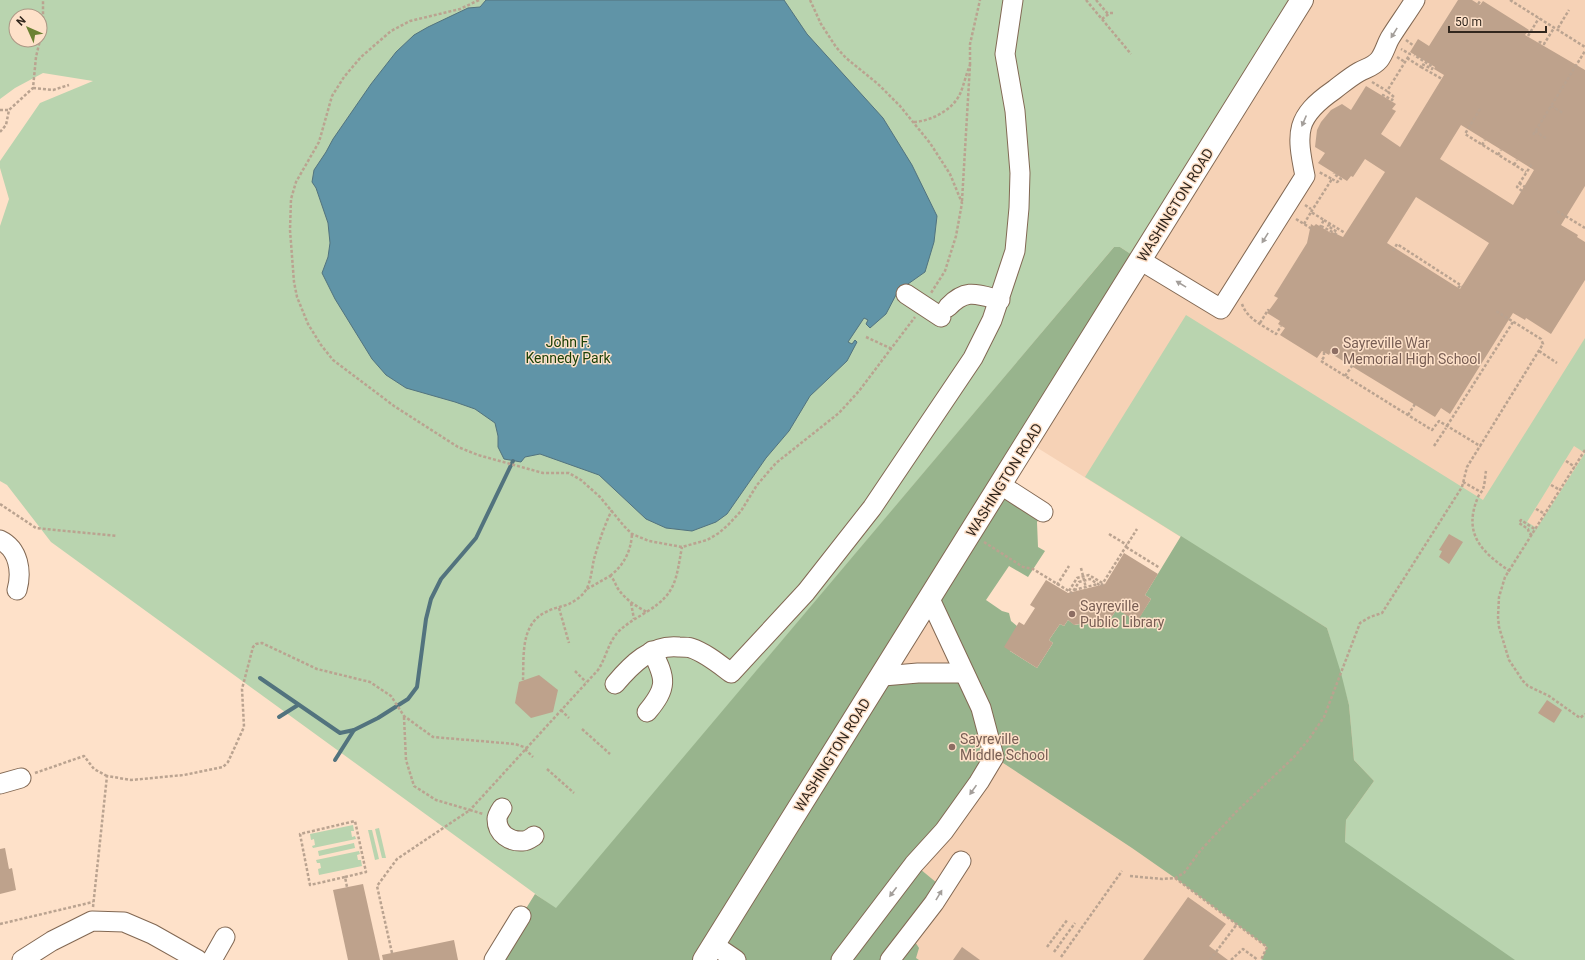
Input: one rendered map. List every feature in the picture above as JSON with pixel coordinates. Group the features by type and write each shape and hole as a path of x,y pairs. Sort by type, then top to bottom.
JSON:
{"main road":[{"name":"WASHINGTON ROAD","path":"709,952 883,676 1302,0"}],"street":[{"path":"615,684 630,667 652,651 669,646 690,647 710,657 731,673 806,592 872,508 973,358 1000,300 1015,251 1019,208 1020,173 1015,111 1005,54 1013,0"},
{"path":"1140,260 1221,308 1305,176 1299,145 1304,118 1310,109 1321,99 1359,72 1372,67 1380,60 1389,40 1415,0"},
{"path":"906,294 923,306 944,312 960,297 969,293 977,293 1000,300"},
{"path":"1001,485 1043,512"},
{"path":"0,540 5,542 14,553 19,565 20,575 16,590"},
{"path":"841,960 914,864 944,831 979,782 994,757 980,708 930,599"},
{"path":"647,712 659,698 664,680 660,666 652,651"},
{"path":"883,676 964,673"},
{"path":"0,784 21,778"},
{"path":"499,813 500,830 505,837 515,841 524,842 534,836"},
{"path":"890,960 934,903 960,861"},
{"path":"494,960 521,916"},
{"path":"22,960 92,921 124,922 152,934 198,960"},
{"path":"212,960 225,937"},
{"path":"709,952 736,960"}],"path":[{"path":"478,0 460,9 410,21 391,31 372,47 347,73 332,96 319,142 296,182 291,199 290,230 292,269 297,297 308,324 321,345 333,360 394,406 439,436 458,447 494,460 543,473 569,473 590,488 612,510 632,534 649,542 682,547 707,540 719,533 741,511 766,473 776,463 839,413 859,391 892,349 923,306 945,271 956,236 962,203 970,44 980,0"},
{"path":"810,0 827,36 836,48 878,84 914,122 930,143 950,174 962,203"},
{"path":"1086,0 1131,54"},
{"path":"1096,0 1108,14"},
{"path":"1478,4 1481,0"},
{"path":"1510,0 1585,47"},
{"path":"1540,43 1544,44 1569,10"},
{"path":"1102,19 1108,14 1114,13"},
{"path":"1528,36 1539,18"},
{"path":"1409,42 1414,46"},
{"path":"1386,91 1410,54 1399,46"},
{"path":"0,132 6,125 9,110 33,88 38,48"},
{"path":"1533,135 1585,51"},
{"path":"1411,60 1414,55 1433,67 1432,69 1422,64 1421,67"},
{"path":"1407,58 1442,79"},
{"path":"914,122 924,121 935,116 955,102 970,65"},
{"path":"1369,80 1394,97 1392,100 1384,95 1383,96"},
{"path":"33,88 53,90 69,85"},
{"path":"1557,87 1561,89"},
{"path":"1547,102 1563,113"},
{"path":"1480,109 1465,134 1526,172"},
{"path":"0,110 9,110"},
{"path":"1535,131 1547,139"},
{"path":"1482,145 1485,140"},
{"path":"1498,155 1501,150"},
{"path":"1514,165 1517,160"},
{"path":"1519,183 1524,186 1521,190 1517,187 1519,183 1526,172 1532,164"},
{"path":"1316,170 1337,182 1341,179 1334,173"},
{"path":"1304,224 1332,180"},
{"path":"1557,211 1585,228"},
{"path":"1311,212 1345,233"},
{"path":"1291,216 1312,229"},
{"path":"1324,220 1321,226 1336,234 1337,232 1328,226 1330,224"},
{"path":"1393,251 1397,244 1462,285 1458,288"},
{"path":"1242,300 1245,311 1252,318 1276,334 1281,326"},
{"path":"1260,323 1268,310 1269,311"},
{"path":"1130,876 1162,879 1175,878 1184,873 1200,851 1236,812 1294,757 1324,717 1360,623 1370,616 1382,613 1461,489 1467,467 1544,344 1543,341 1496,311"},
{"path":"1434,446 1492,350 1513,322"},
{"path":"866,337 892,349"},
{"path":"1324,352 1324,357 1321,362 1432,430 1439,421 1446,427 1480,446"},
{"path":"1539,352 1557,362"},
{"path":"1345,376 1352,366"},
{"path":"1408,415 1415,404"},
{"path":"1585,450 1579,456 1575,466 1560,490 1555,495 1545,514 1538,522 1536,530 1505,578 1499,597 1498,617 1505,651 1509,660 1523,681 1528,686 1549,696 1580,718 1585,714"},
{"path":"1566,461 1575,466"},
{"path":"1486,471 1483,489 1478,497 1474,512 1473,520 1475,536 1478,544 1485,553 1510,572"},
{"path":"1464,482 1481,492"},
{"path":"1552,485 1560,490"},
{"path":"0,504 36,528 117,536"},
{"path":"1536,509 1545,514"},
{"path":"587,589 604,525 612,510"},
{"path":"1532,535 1528,529 1519,523 1521,520 1536,530"},
{"path":"1103,584 1137,529"},
{"path":"523,680 524,648 530,627 536,619 546,612 559,608 578,598 587,589 614,573 629,554 632,534"},
{"path":"1109,534 1160,568"},
{"path":"980,540 1024,567 1032,569 1072,593 1074,590 1098,584 1101,586 1103,584"},
{"path":"392,953 377,886 397,859 470,810 601,666 610,643 617,634 634,619 661,603 670,593 676,581 682,547"},
{"path":"1057,585 1069,566"},
{"path":"1082,568 1086,588"},
{"path":"1074,590 1079,582 1089,575 1103,584"},
{"path":"610,576 614,579 619,591 631,602 647,612"},
{"path":"1069,591 1077,578 1090,579 1098,584"},
{"path":"631,602 634,619"},
{"path":"559,608 568,643"},
{"path":"21,778 84,756 94,769 107,776 131,780 184,775 223,767 228,762 244,727 242,689 254,647 256,644 262,643 317,669 370,682 391,696 404,716 433,737 516,744 526,749 533,757"},
{"path":"576,671 586,682"},
{"path":"561,710 569,718"},
{"path":"404,716 406,760 414,786 436,800 470,810 499,813"},
{"path":"582,730 610,754"},
{"path":"547,769 574,793"},
{"path":"92,921 107,776"},
{"path":"355,821 366,872 345,877 310,885 300,834 355,821"},
{"path":"1061,957 1122,871"},
{"path":"345,877 347,888"},
{"path":"1175,878 1267,947 1260,960 1244,949 1232,960"},
{"path":"0,924 93,902"},
{"path":"1047,947 1068,918"},
{"path":"1054,952 1074,923"},
{"path":"1210,960 1237,924"}],"shaded area":[{"name":"Sayreville War Memorial High School","path":"1302,0 1585,0 1585,960 704,960 935,590 1289,894 1374,781 1354,760 1327,628 1028,442"}],"green space":[{"name":"John F. Kennedy Park","path":"0,0 1302,0 1140,260 1120,247 1114,247 556,909 51,542 7,485 0,481 0,226 9,199 0,168 0,161 40,103 93,81 43,73 15,88 0,99"},
{"path":"1114,247 1120,247 1140,260 1001,484 1043,512 1037,522 1038,547 1045,551 1028,577 1009,566 986,600 1002,611 1009,613 1011,621 1017,626 1016,637 1010,651 1037,668 1053,643 1049,640 1060,624 1064,626 1068,620 1075,625 1111,618 1117,609 1137,621 1151,599 1145,595 1181,536 1327,628 1349,705 1354,760 1374,781 1346,820 1345,842 1515,960 1263,960 1262,959 1267,947 1175,878 1132,848 994,757 914,864 943,888 910,934 919,948 916,958 919,960 494,960 535,894 556,908","holes":["930,599 963,673 883,675"]},
{"path":"1186,315 1483,500 1585,338 1585,453 1585,960 1261,960 1345,842 1346,820 1374,781 1354,760 1349,705 1327,628 1085,477","holes":["1574,446 1585,453 1537,528 1527,522"]},
{"path":"353,825 354,831 351,831 352,837 355,836 356,839 313,848 312,846 315,845 314,839 311,840 310,834"},
{"path":"379,828 386,858 382,858 375,829"},
{"path":"368,830 372,830 379,859 375,860"},
{"path":"354,843 355,848 319,856 318,851"},
{"path":"359,851 360,854 357,855 358,860 361,860 362,866 319,875 318,869 321,868 320,863 317,863 316,860"}],"water":[{"path":"486,0 784,0 807,34 883,118 912,165 937,216 934,242 925,272 898,291 886,314 870,328 866,324 868,320 864,318 848,342 852,344 855,340 857,342 847,361 810,396 789,431 766,458 727,514 716,522 692,531 666,528 646,519 599,475 540,454 525,457 521,462 504,459 498,447 498,436 495,423 475,409 406,388 386,375 372,359 335,299 322,273 328,257 330,243 328,223 316,188 312,182 314,170 333,139 371,84 396,52 414,35 468,8 480,7"}],"building":[{"path":"1458,0 1472,0 1480,5 1483,1 1529,30 1525,35 1585,70 1585,186 1561,225 1578,235 1577,237 1585,242 1585,280 1551,334 1526,318 1525,320 1513,313 1450,414 1441,408 1435,417 1330,353 1329,355 1322,351 1317,358 1280,335 1285,328 1278,324 1280,321 1267,313 1278,298 1274,296 1307,243 1311,224 1314,226 1316,224 1331,233 1332,232 1343,237 1385,172 1365,159 1353,177 1351,176 1347,181 1318,163 1325,153 1315,147 1317,130 1321,122 1331,110 1342,104 1351,110 1366,86 1396,104 1392,109 1396,111 1381,134 1400,147 1444,75 1434,69 1435,67 1410,52 1418,39 1429,46","holes":["1461,125 1534,170 1513,205 1440,159","1416,197 1489,243 1460,289 1387,243"]},
{"path":"1449,534 1463,542 1449,564 1439,557 1442,551 1439,550"},
{"name":"Sayreville Public Library","path":"1124,553 1158,574 1145,595 1151,599 1137,622 1117,609 1111,618 1074,625 1068,620 1064,626 1060,624 1049,640 1053,643 1037,668 1004,647 1019,622 1024,625 1035,608 1030,605 1046,580 1068,593 1105,584"},
{"path":"539,675 558,690 553,712 531,718 515,703 519,682"},
{"path":"1547,700 1562,710 1554,723 1538,713"},
{"path":"5,848 9,869 12,868 16,890 0,894 0,849"},
{"path":"363,884 380,960 348,960 333,890"},
{"path":"1188,897 1226,924 1209,946 1228,960 1143,960"},
{"path":"454,940 458,960 383,960 382,955"},
{"path":"962,947 980,960 953,960"}],"waterway":[{"path":"260,678 340,733 354,730 378,718 408,699 417,687 426,619 431,599 441,579 476,538 513,461"},
{"path":"279,717 298,705"},
{"path":"335,760 354,730"}],"place":[{"name":"Sayreville War Memorial High School","path":"1335,351"},
{"name":"Sayreville Public Library","path":"1072,614"},
{"name":"Sayreville Middle School","path":"952,747"}]}
